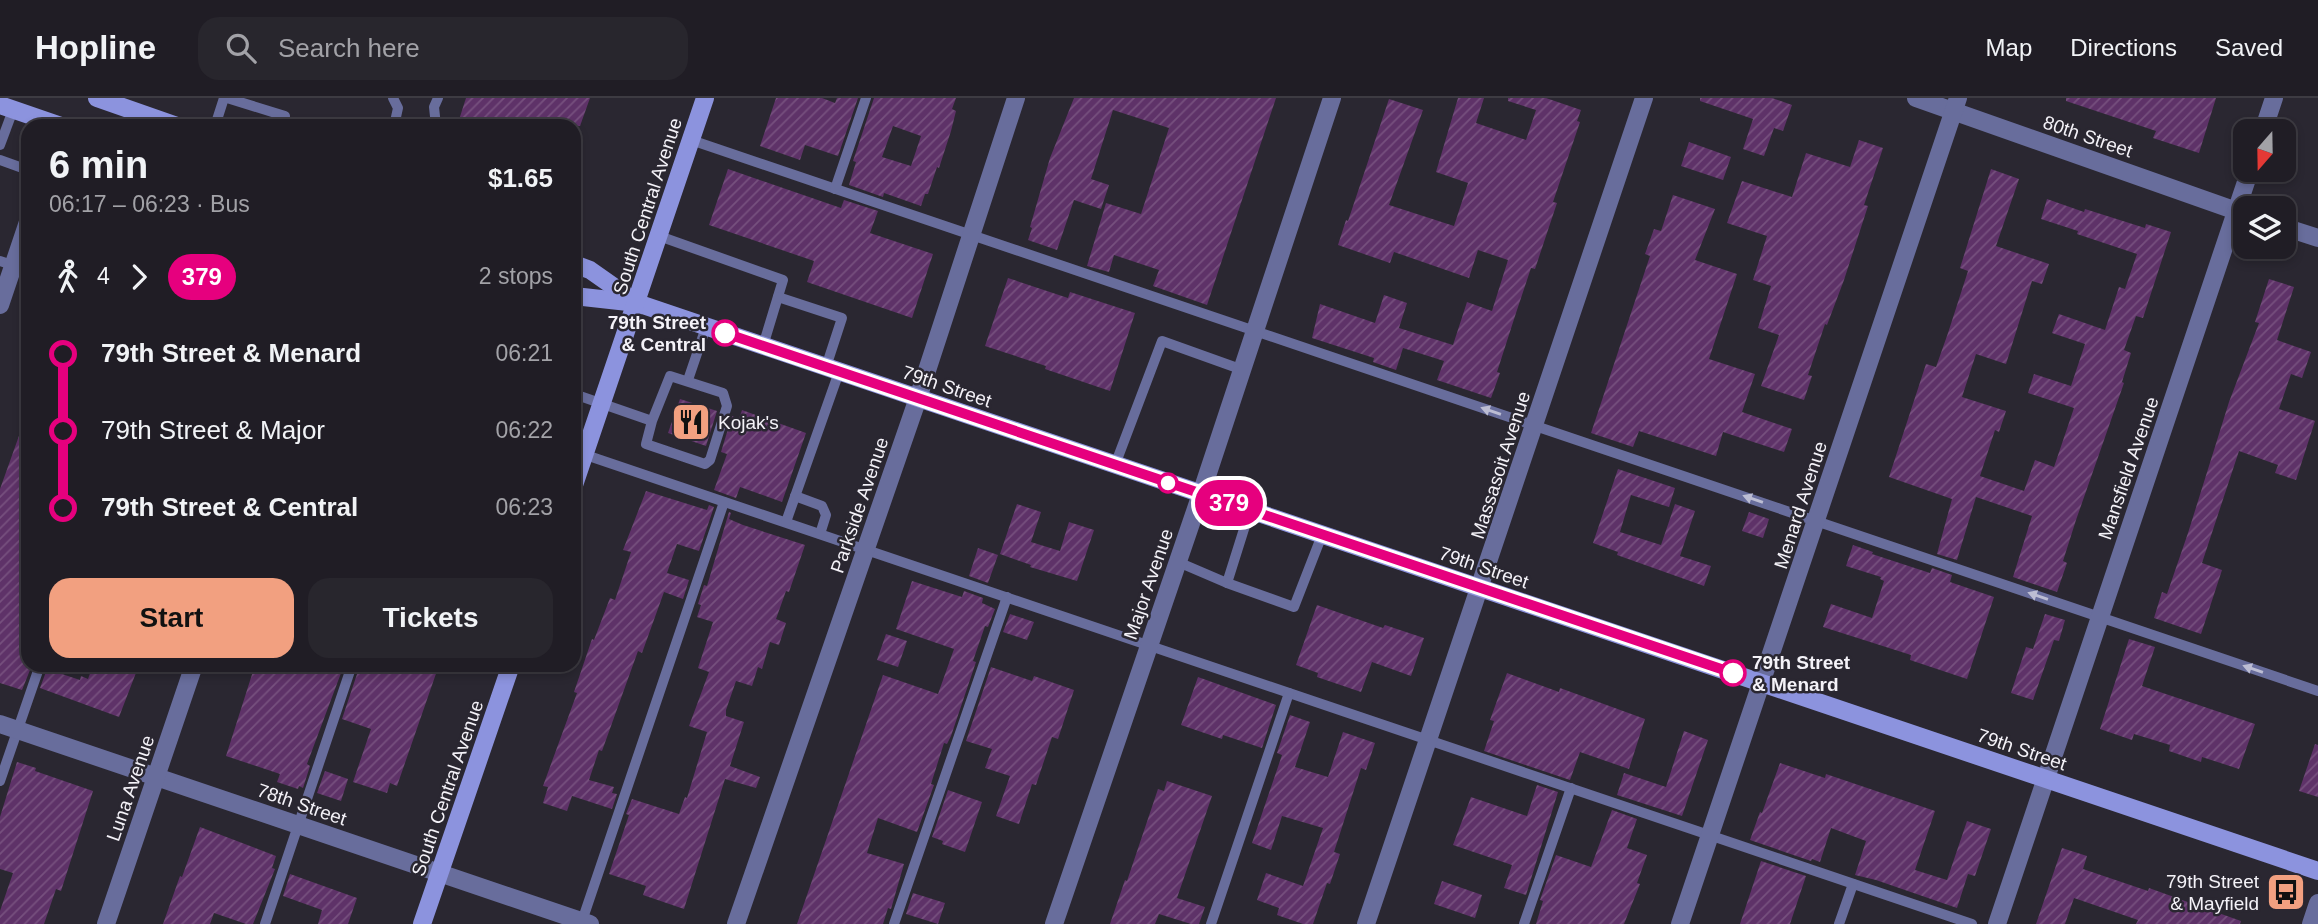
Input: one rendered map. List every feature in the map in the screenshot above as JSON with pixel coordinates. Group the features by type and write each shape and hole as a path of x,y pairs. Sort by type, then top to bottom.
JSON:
{"main road":[{"path":"97,98 157,119"},
{"name":"South Central Avenue","path":"581,449 602,404 705,98"},
{"path":"6,108 40,119"},
{"name":"79th Street","path":"581,267 637,303"},
{"name":"79th Street","path":"581,297 637,303 2318,871"},
{"name":"South Central Avenue","path":"422,924 509,672"}],"street":[{"name":"Parkside Avenue","path":"736,924 918,398 1016,98"},
{"name":"Major Avenue","path":"1054,924 1202,494 1332,98"},
{"name":"Massasoit Avenue","path":"1366,924 1644,98"},
{"name":"80th Street","path":"1916,98 1956,104 2233,209"},
{"path":"2267,119 2274,98"},
{"name":"Menard Avenue","path":"1680,924 1956,104"},
{"path":"2296,231 2318,238"},
{"name":"Mansfield Avenue","path":"1997,924 2233,235"},
{"path":"0,305 21,244"},
{"name":"Luna Avenue","path":"106,924 192,672"},
{"name":"78th Street","path":"0,724 584,923"},
{"path":"2311,924 2318,903"}],"lane":[{"path":"218,119 225,98 285,116"},
{"path":"393,98 398,108 396,119"},
{"path":"435,119 434,107 438,98"},
{"path":"835,189 866,98"},
{"path":"0,145 6,108"},
{"path":"691,140 2318,691"},
{"path":"0,160 21,168"},
{"path":"659,236 783,279 763,346"},
{"path":"778,297 842,318 833,370 786,522"},
{"path":"688,380 706,327"},
{"path":"1115,465 1162,341 1242,370"},
{"path":"670,376 723,393 726,400 727,406 710,460 705,464 646,444 652,421 670,376"},
{"path":"581,396 652,421"},
{"path":"581,454 1972,924"},
{"path":"795,496 822,506 826,515 820,534"},
{"path":"584,923 724,502"},
{"path":"1227,583 1250,510"},
{"path":"1178,562 1294,607 1322,535"},
{"path":"894,924 1007,597"},
{"path":"0,781 38,672"},
{"path":"265,924 350,672"},
{"path":"1210,924 1289,693"},
{"path":"1524,924 1571,788"},
{"path":"1839,924 1853,884"}],"building":[{"path":"466,98 590,98 581,123 581,119 459,119"},
{"path":"776,98 822,98 835,103 837,98 858,98 838,156 805,145 800,160 760,146"},
{"path":"874,98 956,98 952,109 956,111 951,131 939,168 937,167 921,206 884,193 883,197 849,185 856,162 853,161","holes":["893,126 921,136 911,166 882,157"]},
{"path":"1074,98 1276,98 1207,305 1153,286 1159,270 1114,255 1109,272 1087,266 1106,203 1141,214 1169,128 1113,110 1091,179 1109,185 1101,209 1074,200 1057,250 1028,240 1050,158"},
{"path":"1458,98 1484,98 1476,123 1526,140 1536,110 1508,101 1508,98 1546,98 1581,110 1577,121 1580,122 1553,202 1557,203 1535,269 1531,268 1491,398 1437,380 1444,361 1403,348 1396,370 1373,362 1374,358 1312,338 1320,304 1375,323 1384,295 1407,303 1399,328 1453,345 1467,302 1492,311 1508,260 1478,250 1469,278 1394,252 1390,263 1338,245 1389,99 1423,110 1389,205 1454,226 1468,183 1436,172"},
{"path":"1700,98 1772,98 1792,105 1783,131 1774,128 1764,156 1743,149 1753,119 1700,101"},
{"path":"2066,98 2216,98 2199,153 2153,138 2156,131 2066,101"},
{"path":"1859,140 1883,148 1844,280 1827,325 1825,324 1808,375 1812,376 1804,400 1761,386 1779,335 1758,328 1771,286 1753,280 1767,236 1727,223 1742,181 1792,197 1806,153 1850,167"},
{"path":"1689,142 1731,157 1723,180 1681,166"},
{"path":"728,169 841,208 844,200 878,211 870,233 933,254 912,318 807,282 814,261 709,225"},
{"path":"1991,169 2019,179 1996,246 2049,264 2042,284 2032,281 2006,364 1976,354 1962,397 2006,411 1999,432 1995,430 1980,476 2024,491 2035,460 2054,467 2074,408 2028,393 2034,374 2071,386 2085,344 2052,333 2059,314 2105,330 2119,287 2125,289 2137,254 2041,219 2047,199 2084,212 2085,209 2145,228 2146,224 2171,232 2143,318 2136,316 2124,350 2131,353 2122,382 2124,383 2076,520 2063,561 2067,563 2057,592 2013,577 2032,516 1976,497 1957,560 1937,554 1952,499 1889,477 1926,364 1936,367 1948,333 1968,271 1960,268"},
{"path":"1673,195 1715,209 1695,260 1737,274 1709,359 1755,374 1742,412 1792,429 1784,452 1723,432 1716,456 1639,431 1633,447 1591,433 1650,256 1645,254 1654,229 1661,231"},
{"path":"1008,278 1068,298 1070,292 1135,313 1110,391 985,346"},
{"path":"2269,279 2294,287 2277,340 2311,352 2302,378 2291,374 2279,409 2315,421 2296,480 2275,473 2278,465 2239,451 2202,563 2222,570 2201,634 2154,618 2162,592 2167,594 2188,533 2229,402 2259,323 2255,322"},
{"name":"Kojak's","path":"680,399 717,411 706,446 668,433"},
{"path":"742,410 806,433 782,502 740,487 736,498 714,490 727,454 721,452 732,416 739,419"},
{"path":"21,430 21,672 29,672 22,690 0,683 0,489"},
{"path":"1618,469 1675,488 1669,507 1631,495 1620,532 1661,545 1675,504 1695,511 1680,556 1711,566 1704,586 1617,555 1618,552 1593,543"},
{"path":"646,491 707,510 709,505 714,507 699,551 677,544 667,573 689,580 683,599 664,592 642,653 638,651 602,751 599,750 589,780 614,787 612,793 617,794 612,809 572,796 567,811 543,803 548,787 543,786 577,693 574,692 592,639 594,640 610,598 615,600 631,552 623,550"},
{"path":"1017,504 1041,512 1031,542 1060,551 1069,522 1094,530 1077,581 1030,567 1031,565 1000,554"},
{"path":"729,512 729,519 805,545 789,592 786,591 776,619 786,623 779,645 770,642 762,669 758,667 752,686 736,681 726,710 726,716 744,722 730,766 760,777 756,788 725,779 684,909 643,895 646,886 609,874 632,799 679,814 685,797 687,798 707,732 689,726 709,672 698,668 713,622 697,617 701,605 698,604 704,585 707,586"},
{"path":"1749,512 1769,519 1763,538 1742,531"},
{"path":"1853,545 1930,573 1932,568 1952,575 1950,582 1994,597 1967,679 1910,660 1911,655 1823,627 1831,604 1872,618 1884,581 1881,577 1846,566"},
{"path":"978,548 998,555 988,583 969,576"},
{"path":"912,581 962,597 964,591 983,598 982,603 995,609 988,627 985,626 951,736 947,744 944,743 931,784 934,785 917,832 878,818 867,853 904,864 891,909 888,908 883,924 797,924 883,675 938,694 954,649 896,629"},
{"path":"1317,605 1383,628 1385,625 1424,638 1411,676 1372,662 1361,692 1317,677 1318,673 1296,665"},
{"path":"1010,614 1034,622 1027,640 1003,632"},
{"path":"2045,614 2065,620 2059,641 2054,640 2033,700 2011,693 2026,647 2033,649"},
{"path":"886,634 907,641 898,667 877,660"},
{"path":"2129,639 2155,647 2142,686 2255,724 2239,769 2202,757 2201,762 2169,751 2170,745 2134,734 2132,740 2100,729"},
{"path":"991,667 1032,681 1034,676 1074,690 1058,739 1052,737 1019,824 996,816 1010,776 985,768 992,749 966,741"},
{"path":"46,672 56,672 80,680 81,676 88,679 90,672 136,672 119,717 40,688"},
{"path":"253,672 341,672 307,764 310,766 303,788 277,782 280,774 226,756"},
{"path":"358,672 437,672 397,786 390,783 387,793 353,782 371,729 342,719"},
{"path":"1507,673 1559,692 1560,688 1645,719 1629,769 1580,752 1570,780 1484,751 1494,721 1490,720"},
{"path":"1198,677 1276,705 1262,748 1223,735 1222,739 1181,725"},
{"path":"1290,715 1310,722 1295,767 1328,777 1343,732 1375,743 1366,770 1361,768 1334,852 1340,854 1313,924 1303,924 1277,915 1279,908 1257,900 1266,873 1303,886 1323,828 1282,816 1271,850 1252,843 1282,755 1277,753"},
{"path":"1684,731 1708,740 1682,816 1617,795 1624,773 1666,787"},
{"path":"2315,744 2318,745 2318,797 2299,791"},
{"path":"17,762 93,791 61,891 56,889 44,924 0,924 0,911 13,873 0,869 0,817"},
{"path":"1780,763 1825,778 1826,774 1935,811 1915,870 1947,880 1967,821 1991,829 1975,876 1968,874 1957,908 1855,875 1866,841 1831,828 1820,862 1750,840"},
{"path":"325,771 348,779 341,801 317,793"},
{"path":"1167,781 1212,796 1177,898 1205,907 1199,924 1159,914 1155,924 1110,924 1158,789 1164,791"},
{"path":"1537,785 1558,792 1526,895 1504,888 1512,865 1453,845 1471,797 1527,816"},
{"path":"948,790 982,802 965,852 942,844 943,841 932,837"},
{"path":"1612,810 1637,819 1627,848 1647,855 1637,883 1640,884 1624,924 1536,924 1543,901 1540,900 1556,855 1591,867"},
{"path":"200,827 276,856 272,868 275,869 253,924 214,913 210,924 163,924"},
{"path":"2062,848 2087,856 2083,869 2148,891 2149,888 2241,921 2240,924 2136,924 2138,920 2074,898 2065,924 2036,924"},
{"path":"1761,861 1806,876 1790,924 1740,924"},
{"path":"290,874 357,898 348,924 318,924 322,910 283,896"},
{"path":"1442,881 1482,895 1475,918 1434,904"},
{"path":"913,893 945,903 938,924 906,914"}],"bus line":[{"name":"379","path":"725,333 1733,673"}],"place":[{"name":"79th Street & Central","path":"725,333"},
{"name":"Kojak's","path":"691,422"},
{"name":"79th Street & Menard","path":"1733,673"},
{"name":"79th Street & Mayfield","path":"2286,892"}]}
